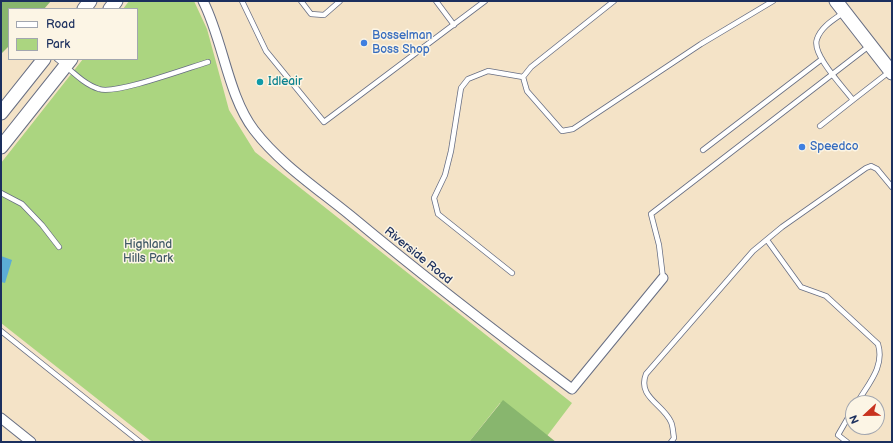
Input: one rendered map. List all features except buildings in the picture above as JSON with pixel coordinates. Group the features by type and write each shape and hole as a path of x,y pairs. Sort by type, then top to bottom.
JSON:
{"main road":[{"path":"836,1 891,72"},
{"path":"1,113 43,60"},
{"path":"1,147 64,61"}],"street":[{"name":"Riverside Road","path":"203,1 218,33 242,110 254,130 279,157 439,289 572,389 662,278"},
{"path":"1,418 31,442"}],"lane":[{"path":"242,1 266,51 324,122 485,1"},
{"path":"301,1 311,14 324,15 340,1"},
{"path":"436,1 454,25"},
{"path":"523,77 531,67 614,1"},
{"path":"523,77 527,91 553,123 562,131 573,129 702,44 773,1"},
{"path":"844,12 822,30 816,41 818,54 833,76 853,100"},
{"path":"662,278 659,245 651,214 833,76 870,45"},
{"path":"703,150 822,59"},
{"path":"64,61 87,84 100,90 112,90 129,86 208,62"},
{"path":"512,273 438,214 434,198 445,175 451,151 461,88 468,79 488,71 523,77"},
{"path":"820,126 891,72"},
{"path":"671,442 674,438 671,421 645,391 643,382 646,374 752,251 866,168 871,166 877,169 892,187"},
{"path":"1,193 22,204 42,225 59,247"},
{"path":"766,240 801,287 826,296 878,344 881,355 880,364 862,395"},
{"path":"1,331 140,442"},
{"path":"845,423 838,435 847,442"}],"green space":[{"path":"1,1 51,1 45,8 8,8 8,47 1,54"},
{"name":"Highland Hills Park","path":"129,1 194,1 207,29 229,110 255,152 572,403 547,436 500,403 469,442 152,442 1,323 1,163 82,60 138,60 138,8 124,8"},
{"path":"503,400 556,442 469,442"}],"water":[{"path":"1,256 12,260 5,283 1,282"}],"place":[{"name":"Bosselman Boss Shop","path":"364,43"},
{"name":"Idleair","path":"260,82"},
{"name":"Speedco","path":"802,147"}]}
